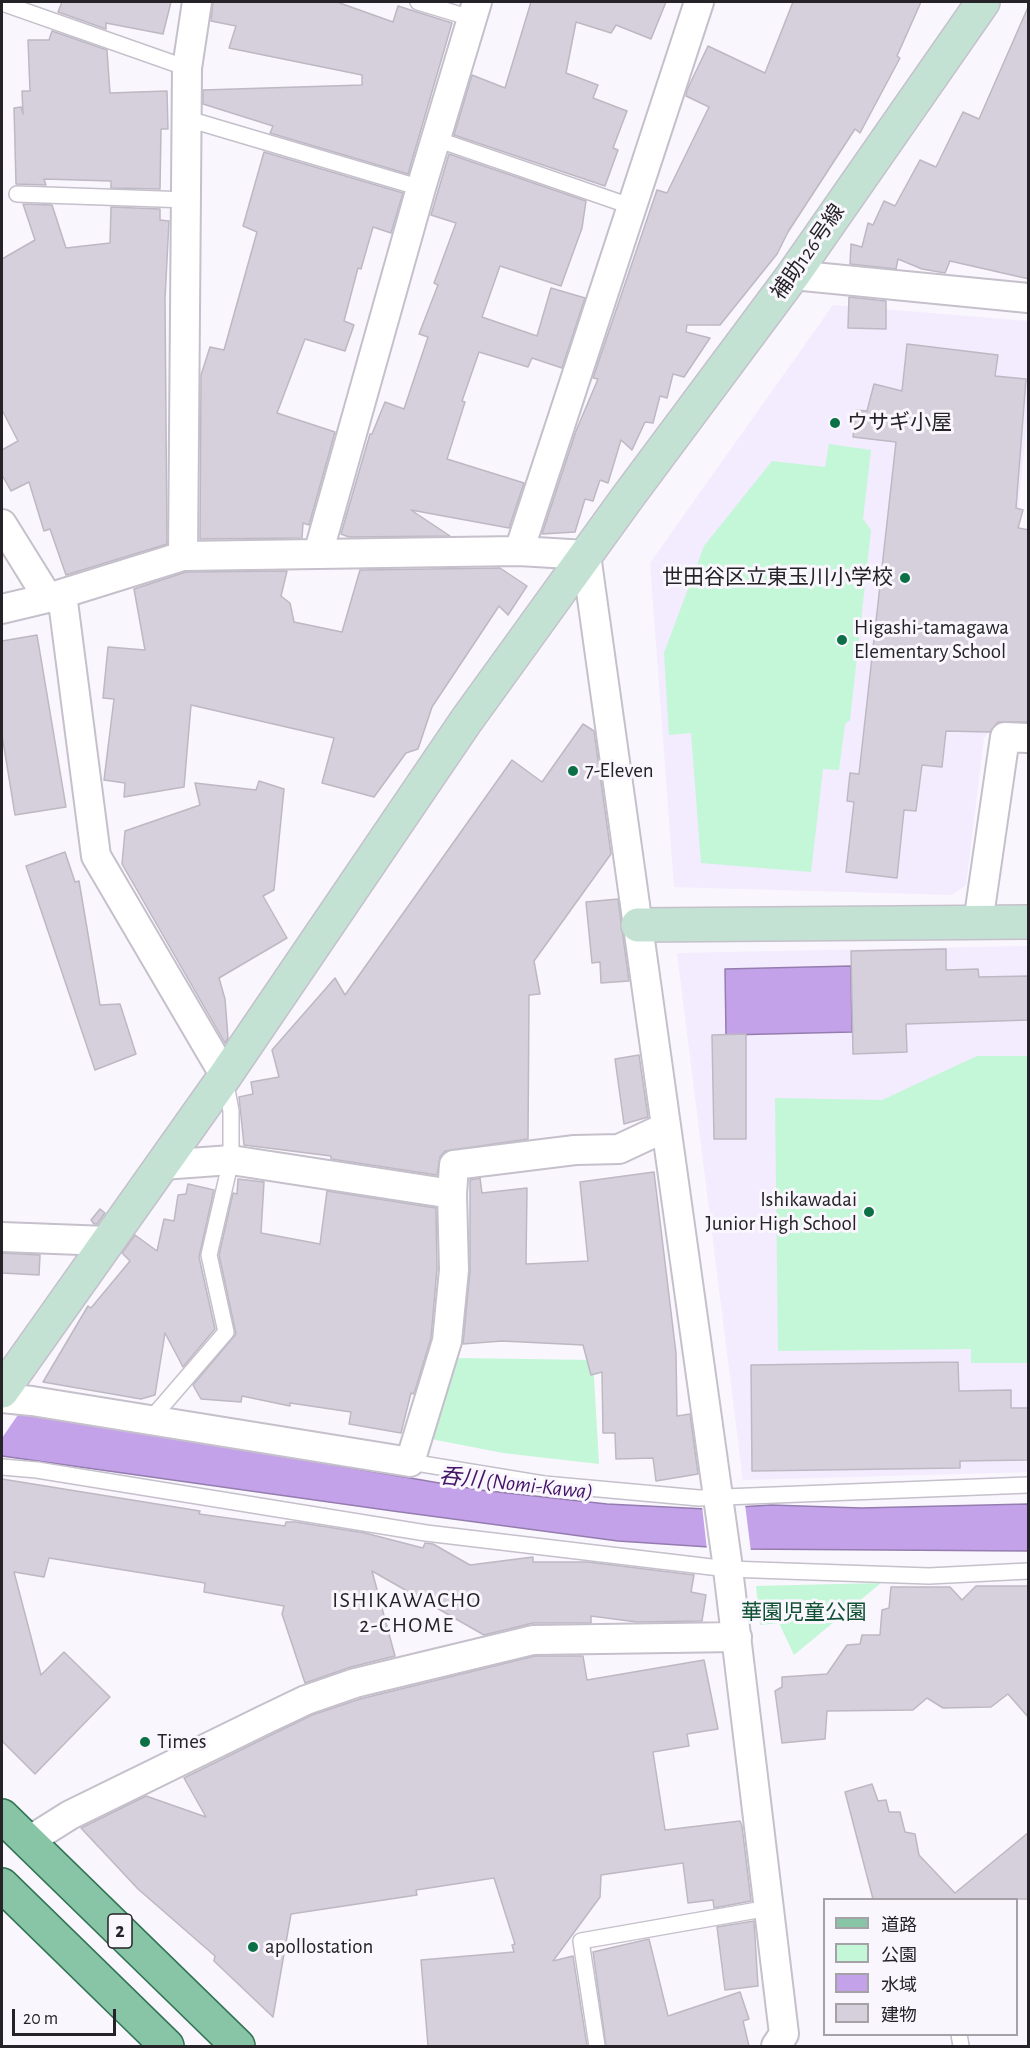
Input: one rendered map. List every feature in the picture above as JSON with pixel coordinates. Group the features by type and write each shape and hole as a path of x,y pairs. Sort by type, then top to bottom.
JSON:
{"main road":[{"name":"2","path":"2,1816 238,2046"},
{"name":"2","path":"2,1885 167,2046"}],"street":[{"path":"183,556 188,200 187,68 197,2"},
{"path":"519,551 699,2"},
{"name":"補助126号線","path":"2,1391 225,1076 466,722 627,498 793,275 983,2"},
{"path":"318,554 421,188 474,10"},
{"path":"793,275 1029,298"},
{"path":"2,524 55,596 96,856 225,1076"},
{"path":"2,609 55,596 183,556 519,551 586,555 664,1128 728,1565 784,2034 776,2046"},
{"path":"978,923 1005,737 1029,738"},
{"path":"638,925 1029,922"},
{"path":"2,1398 151,1419 410,1462 447,1341 454,1270 452,1194 454,1165 574,1150 619,1149 664,1128"},
{"path":"162,1165 231,1160 452,1194"},
{"path":"2,1237 107,1241"},
{"path":"27,1842 69,1815 264,1720 306,1700 355,1683 533,1640 736,1637"}],"lane":[{"path":"418,2 474,10"},
{"path":"2,3 187,68"},
{"path":"188,119 421,188"},
{"path":"436,139 633,207"},
{"path":"16,194 188,200"},
{"path":"151,1419 226,1332 209,1255 231,1160 231,1111 225,1076"},
{"path":"410,1462 544,1484 699,1498 719,1504 1029,1485"},
{"path":"2,1467 37,1470 426,1533 728,1565 929,1576 1029,1571"},
{"path":"597,2046 581,1941 769,1908"}],"shaded area":[{"name":"Higashi-tamagawa Elementary School","path":"833,305 1028,321 1028,411 1019,502 1020,527 1028,528 1028,719 999,718 984,738 966,885 952,895 674,887 650,563"},
{"name":"Ishikawadai Junior High School","path":"1028,946 1028,1472 743,1480 677,953"}],"green space":[{"path":"829,444 871,450 863,519 871,530 850,720 845,724 839,770 823,769 811,872 701,863 691,733 669,735 664,653 704,546 772,461 825,467"},
{"path":"977,1056 1028,1056 1028,1363 971,1363 971,1349 778,1351 775,1098 882,1100"},
{"path":"456,1358 593,1360 599,1464 503,1453 431,1439"},
{"name":"華園児童公園","path":"881,1583 794,1655 779,1623 760,1625 756,1586"}],"water":[{"path":"851,966 852,1032 726,1035 725,969"},
{"path":"2,1411 26,1412 480,1490 607,1504 706,1509 771,1505 861,1508 1028,1504 1028,1551 739,1549 618,1541 393,1511 2,1456"}],"pier":[{"path":"2,1408 22,1409 2,1438"},
{"path":"745,1504 751,1552 707,1550 702,1506"}],"building":[{"path":"62,2 171,2 163,34 106,23 106,29 58,12"},
{"path":"213,2 337,2 393,22 398,6 452,23 408,174 270,133 273,126 203,104 203,90 362,85 362,75 229,48 236,26 211,21"},
{"path":"531,2 666,2 651,39 616,25 611,33 576,22 566,73 598,85 593,98 627,111 613,148 618,150 605,186 454,135 472,75 505,88"},
{"path":"793,2 921,2 897,56 900,58 860,133 855,129 788,232 777,254 720,325 687,325 686,332 710,338 684,377 673,374 667,398 660,396 653,423 645,422 632,450 621,440 608,483 600,480 593,501 585,499 575,532 542,534 576,431 598,379 593,378 657,190 667,193 709,107 686,96 687,90 708,46 765,73"},
{"path":"1029,5 1029,279 950,261 945,273 922,269 898,259 896,269 850,264 851,244 862,247 868,223 873,225 884,201 895,206 920,160 936,167 963,112 979,119"},
{"path":"52,31 107,50 110,93 167,91 168,129 161,129 160,189 111,188 111,181 44,179 46,185 16,184 14,108 21,107 23,114 22,91 30,91 28,40 49,40"},
{"path":"264,152 403,193 391,233 373,227 361,269 358,268 344,321 354,325 345,351 305,339 277,413 335,432 309,525 303,523 302,538 200,539 201,375 210,347 224,350 257,232 243,226"},
{"path":"449,154 586,201 582,228 561,286 500,266 482,317 537,336 551,288 585,298 562,368 532,358 528,367 479,352 462,401 465,402 447,459 524,483 509,528 411,510 450,536 349,537 341,534 370,434 372,434 385,402 404,409 428,337 419,334 438,285 434,283 456,223 431,215"},
{"path":"23,204 52,205 66,248 110,243 111,207 160,209 160,220 169,221 165,299 167,544 66,575 50,529 44,531 29,482 11,491 2,475 2,450 18,441 2,410 2,259 35,240"},
{"path":"849,297 886,301 886,329 848,328"},
{"path":"907,344 998,355 995,376 1026,379 1016,508 1023,510 1018,528 1029,530 1029,722 998,722 990,732 946,731 942,767 922,765 916,811 904,810 897,878 846,872 854,802 847,801 850,773 859,774 896,442 853,437 856,410 867,411 874,384 902,391"},
{"path":"500,568 527,586 508,615 499,606 432,707 418,749 406,753 374,797 322,783 334,738 191,705 184,787 124,797 125,783 104,780 114,699 103,698 108,647 145,650 134,589 186,572 287,571 281,596 290,603 294,622 342,632 360,570"},
{"path":"37,635 66,807 15,815 2,735 2,641"},
{"path":"583,724 594,731 611,854 534,961 540,994 529,995 528,1139 445,1151 440,1157 437,1175 331,1159 331,1156 244,1145 239,1097 253,1094 251,1082 279,1077 272,1050 335,978 345,995 512,760 542,782"},
{"path":"259,781 284,789 274,890 263,896 287,938 219,978 225,999 228,1038 225,1043 122,864 125,831 200,805 195,783 256,790"},
{"path":"65,852 75,882 79,881 100,1005 120,1004 136,1054 95,1070 26,866"},
{"path":"618,899 629,981 601,983 600,962 592,963 586,902"},
{"path":"946,949 946,970 978,969 979,977 1029,976 1029,1020 906,1024 907,1052 853,1054 851,951"},
{"path":"746,1034 746,1139 714,1139 712,1035"},
{"path":"639,1055 648,1117 624,1124 615,1059"},
{"path":"654,1172 676,1353 677,1416 690,1414 698,1474 656,1481 653,1458 616,1459 615,1433 603,1433 602,1372 591,1375 583,1345 502,1341 463,1344 470,1271 470,1180 480,1178 482,1193 527,1188 526,1264 588,1261 580,1182"},
{"path":"238,1179 264,1182 261,1233 320,1244 327,1191 436,1208 437,1269 431,1338 414,1394 411,1393 401,1433 349,1424 351,1412 290,1403 290,1406 242,1396 241,1402 201,1399 193,1385 236,1334 219,1255 233,1193 237,1194"},
{"path":"188,1184 214,1190 199,1257 215,1329 183,1367 165,1333 155,1395 141,1399 43,1382 88,1306 91,1308 130,1261 122,1253 135,1235 157,1251 164,1219 174,1221 178,1195 186,1194"},
{"path":"100,1209 105,1213 97,1224 94,1224 91,1220"},
{"path":"2,1253 40,1255 39,1275 2,1273"},
{"path":"958,1362 959,1391 1011,1390 1011,1408 1029,1408 1029,1460 960,1461 960,1468 752,1471 751,1365"},
{"path":"2,1479 200,1511 199,1514 285,1526 286,1522 296,1522 365,1533 423,1548 425,1543 433,1544 470,1565 533,1557 533,1562 588,1562 694,1575 691,1592 706,1595 702,1621 637,1622 591,1616 591,1623 533,1623 484,1635 372,1571 395,1656 351,1667 305,1683 282,1614 284,1606 204,1592 205,1583 49,1558 44,1577 14,1572 41,1675 64,1652 110,1697 35,1774 2,1741"},
{"path":"976,1586 1029,1586 1029,1718 1008,1694 991,1707 943,1708 927,1698 913,1710 827,1711 825,1739 782,1743 775,1691 782,1687 782,1677 827,1674 847,1645 860,1644 862,1635 880,1635 882,1610 889,1608 891,1587 950,1587 962,1600"},
{"path":"535,1656 583,1656 587,1680 704,1660 718,1729 687,1734 689,1746 653,1752 665,1830 740,1821 742,1826 751,1901 714,1908 713,1900 688,1903 683,1863 601,1875 600,1897 553,1961 573,1956 587,2046 428,2046 421,1960 514,1952 512,1945 515,1944 494,1878 416,1890 417,1895 291,1914 273,2017 214,1961 215,1956 138,1889 81,1828 146,1796 206,1817 184,1778 271,1735 312,1715 360,1699"},
{"path":"872,1784 878,1801 886,1800 889,1812 900,1812 905,1832 915,1834 919,1855 955,1893 1029,1832 1029,1899 873,1898 845,1792"},
{"path":"754,1921 758,1986 725,1990 717,1927"},
{"path":"649,1939 668,2016 740,1992 749,2019 743,2021 749,2046 606,2046 593,1952"}],"place":[{"name":"ウサギ小屋","path":"835,423"},
{"name":"世田谷区立東玉川小学校","path":"905,578"},
{"name":"Higashi-tamagawa Elementary School","path":"842,640"},
{"name":"7-Eleven","path":"573,771"},
{"name":"Ishikawadai Junior High School","path":"869,1212"},
{"name":"Times","path":"145,1742"},
{"name":"apollostation","path":"253,1947"}],"district":[{"name":"ISHIKAWACHO 2-CHOME","path":"407,1613"}],"water label":[{"name":"呑川 (Nomi-Kawa)","path":"516,1484"}]}
